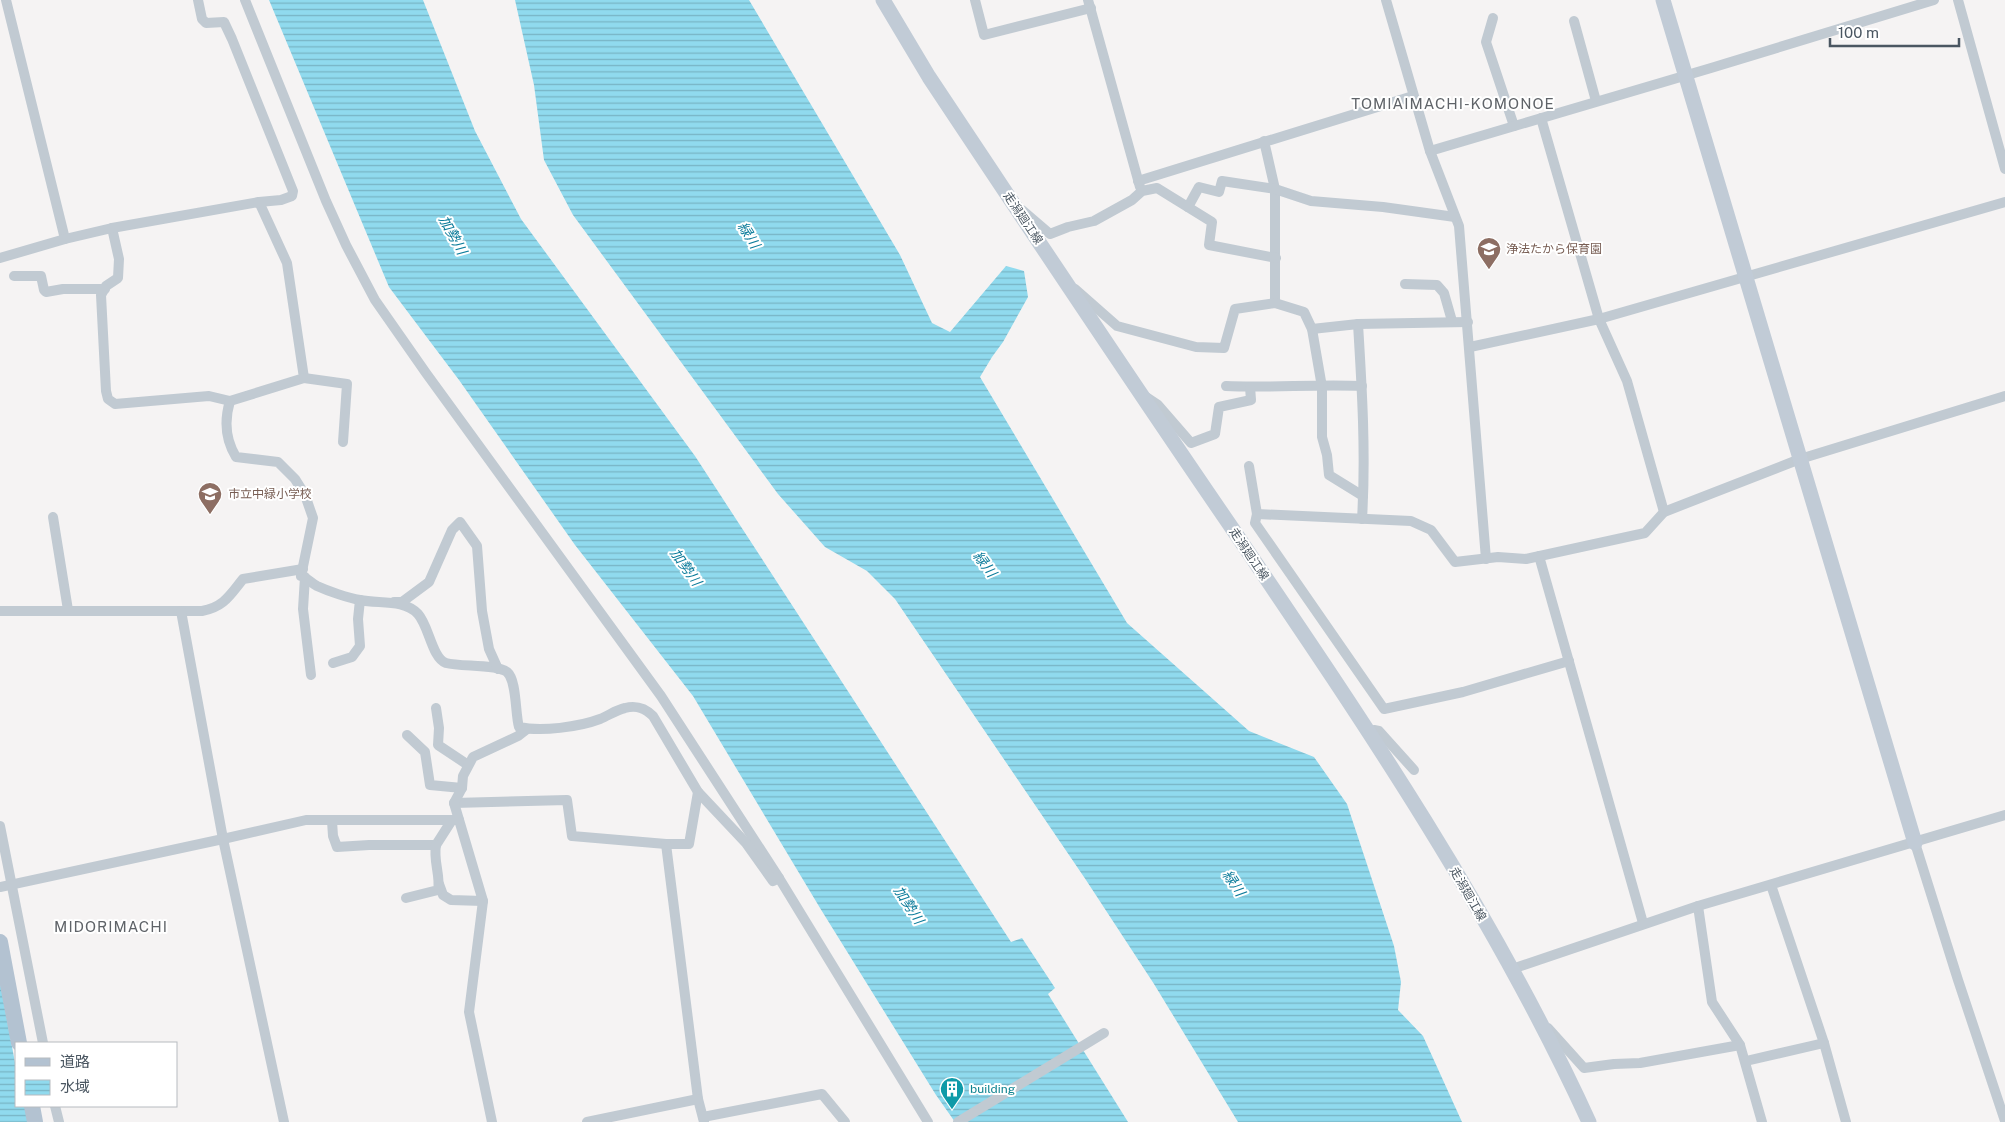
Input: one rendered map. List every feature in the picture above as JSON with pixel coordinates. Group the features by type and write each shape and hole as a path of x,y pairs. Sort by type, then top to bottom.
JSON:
{"main road":[{"name":"走潟廻江線","path":"883,0 929,77 1410,797 1538,1016 1589,1122"},
{"path":"1663,0 1914,843"},
{"path":"0,942 18,1042"},
{"path":"32,1107 36,1122"}],"street":[{"path":"6,0 65,239"},
{"path":"0,258 65,239 112,228 259,202 281,200 292,196 293,191 224,22 206,23 202,19 198,0"},
{"path":"245,0 326,201 346,245 375,300 661,696 779,878 928,1122"},
{"path":"975,0 984,35 1090,4 1142,191"},
{"path":"1386,0 1430,151 1459,226 1486,559"},
{"path":"1430,151 1934,0"},
{"path":"1958,0 2005,169"},
{"path":"1493,18 1486,42 1514,126"},
{"path":"1574,21 1596,101"},
{"path":"1138,181 1413,96"},
{"path":"1541,118 1599,319 1628,381 1664,512"},
{"path":"1264,142 1275,189 1275,303"},
{"path":"1188,207 1199,187 1219,192 1222,181 1275,189 1311,201 1383,207 1455,217"},
{"path":"1010,199 1050,234 1068,227 1094,221 1132,200 1142,191 1157,188 1212,222 1209,245 1276,258"},
{"path":"259,202 286,263 304,378"},
{"path":"1470,347 1599,319 2005,202"},
{"path":"112,228 119,259 118,278 101,295 108,399 115,404 209,396 230,401 304,378 347,384 343,442"},
{"path":"14,276 41,276 46,292 63,289 105,289"},
{"path":"1064,278 1117,326 1196,347 1224,348 1235,309 1275,303 1304,312 1312,329 1321,384 1322,437 1330,476 1363,496"},
{"path":"1405,284 1437,285 1444,293 1452,321"},
{"path":"1312,329 1358,324 1468,322"},
{"path":"1358,324 1362,386 1362,519"},
{"path":"1226,386 1250,387 1321,384 1362,386"},
{"path":"1143,395 1158,405 1191,443 1215,434 1218,407 1251,400 1250,387"},
{"path":"1257,514 1412,521 1431,530 1455,562 1498,556 1526,559 1644,533 1664,512 1800,459 2005,396"},
{"path":"230,401 226,424 230,447 236,457 278,462 294,479 305,495 313,518 304,573 303,610 311,675"},
{"path":"1249,466 1257,514 1254,523 1384,709 1463,692 1569,662"},
{"path":"53,517 68,610"},
{"path":"304,573 316,586 360,600 402,602 429,582 452,530 460,522 477,546 482,612 489,649 498,669"},
{"path":"1539,556 1643,923"},
{"path":"0,611 202,611 216,609 224,603 243,579 304,573"},
{"path":"333,663 352,658 360,646 358,619 360,600"},
{"path":"390,602 410,608 419,615 436,654 445,662 498,669 507,672 511,678 515,696 516,718 519,727 528,729 566,726 598,720 625,708 644,708 653,716 698,792 746,844 773,880 779,878"},
{"path":"181,611 223,839 284,1122"},
{"path":"436,708 439,728 438,745"},
{"path":"492,1122 469,1012 483,901 456,820 454,803 462,788 463,776 473,757 518,736 528,729"},
{"path":"1368,732 1374,730 1379,732 1414,770"},
{"path":"406,735 425,752 430,785 462,788"},
{"path":"422,749 438,745 468,765"},
{"path":"454,803 567,800 572,836 666,844 689,844 698,792"},
{"path":"1512,969 1643,923 2005,815"},
{"path":"5,886 306,820 456,820"},
{"path":"456,820 436,845 435,854 439,884 443,896 451,900 483,901"},
{"path":"332,821 333,836 337,847 436,845"},
{"path":"0,826 5,886 43,1042"},
{"path":"1914,843 2005,1121"},
{"path":"666,844 698,1099 704,1120 822,1094 845,1122"},
{"path":"406,898 438,890 439,884"},
{"path":"1772,885 1824,1043 1846,1122"},
{"path":"1698,906 1712,1002 1740,1045 1762,1122"},
{"path":"1538,1016 1584,1068 1640,1063 1740,1045"},
{"path":"958,1122 1104,1033"},
{"path":"1746,1061 1824,1043"},
{"path":"587,1122 698,1099"},
{"path":"55,1107 59,1122"}],"water":[{"name":"加勢川","path":"269,0 423,0 475,131 521,219 695,456 1011,942 1022,938 1055,988 1048,994 1128,1122 955,1122 936,1095 820,908 693,696 575,545 459,380 389,287"},
{"name":"緑川","path":"515,0 749,0 900,255 932,323 950,332 1006,266 1024,271 1028,297 1003,342 980,377 1127,623 1249,731 1314,757 1347,804 1394,946 1401,982 1398,1010 1423,1036 1462,1122 1238,1122 1154,984 1086,880 895,599 867,571 825,547 778,494 573,215 544,160 534,85"},
{"path":"0,982 15,1063 15,1107 25,1107 29,1122 0,1122"}],"place":[{"name":"浄法たから保育園","path":"1489,270"},
{"name":"市立中緑小学校","path":"210,515"},
{"name":"building","path":"952,1110"}],"district":[{"name":"TOMIAIMACHI-KOMONOE","path":"1453,103"},
{"name":"MIDORIMACHI","path":"111,926"}]}
